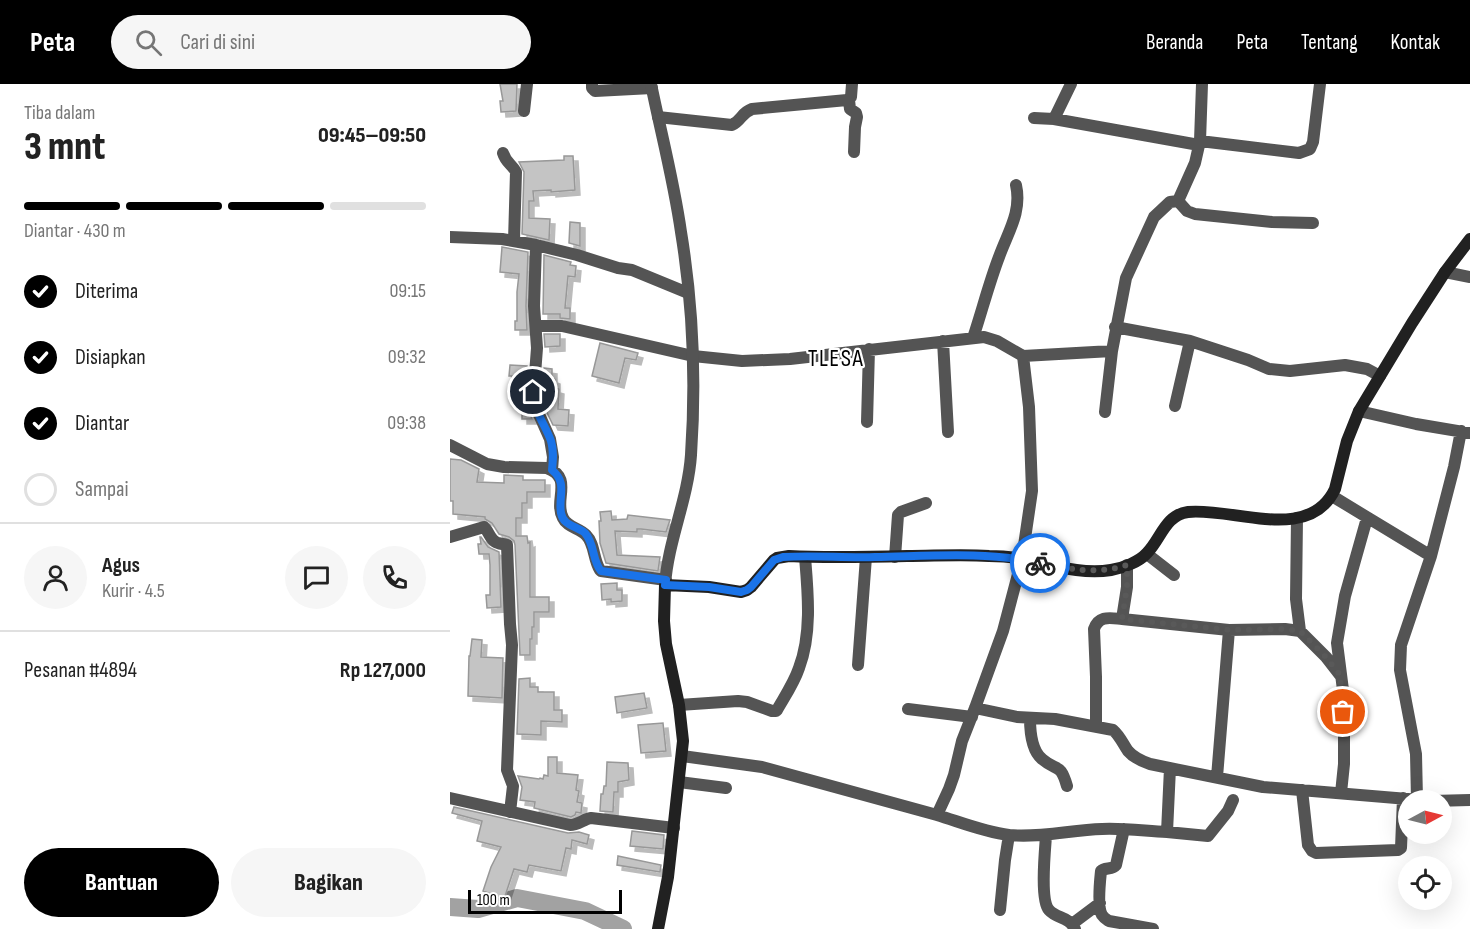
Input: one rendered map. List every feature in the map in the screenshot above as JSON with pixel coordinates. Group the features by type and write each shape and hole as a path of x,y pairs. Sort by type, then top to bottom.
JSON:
{"main road":[{"path":"658,929 668,877 683,741 679,705 666,644 664,621 666,582 741,592 751,587 777,558 805,557 972,555 1022,559 1077,570 1111,570 1127,565 1147,554 1168,522 1186,513 1202,512 1280,520 1304,517 1326,504 1332,496 1347,441 1359,411 1445,272 1470,239"}],"street":[{"path":"524,111 527,84"},
{"path":"450,444 487,464 552,470 562,483 562,518 585,533 590,540 601,571 666,582 684,502 691,456 692,321 680,222 651,86 595,91 592,84"},
{"path":"852,84 850,109 857,117 854,152"},
{"path":"1054,119 1071,84"},
{"path":"1178,201 1196,163 1202,84"},
{"path":"1034,117 1199,143 1299,153 1310,149 1313,141 1320,84"},
{"path":"658,117 732,125 745,112 752,109 849,100"},
{"path":"503,153 505,161 516,172 514,241"},
{"path":"973,338 999,257 1016,214 1019,196 1016,185"},
{"path":"1178,201 1187,211 1195,214 1272,222 1313,223"},
{"path":"1104,412 1115,327 1126,278 1154,217 1170,202 1178,201"},
{"path":"450,237 488,238 536,245 632,270 688,293"},
{"path":"536,245 534,306 537,348 533,400 550,439 554,457 552,470"},
{"path":"1445,272 1470,276"},
{"path":"536,326 562,327 693,356 742,361 790,359 973,338 989,338 1023,356 1112,351"},
{"path":"1115,327 1190,340 1269,369 1290,371 1345,365 1367,369 1380,376"},
{"path":"1174,406 1190,340"},
{"path":"943,341 948,432"},
{"path":"867,422 869,349"},
{"path":"937,815 954,775 962,741 1003,630 1022,559 1032,491 1029,407 1023,356"},
{"path":"1359,411 1466,432 1454,467 1431,556 1401,645 1400,670 1416,754 1417,790"},
{"path":"1332,496 1431,556"},
{"path":"895,557 898,515 926,503"},
{"path":"1297,518 1296,599 1300,631"},
{"path":"1341,794 1344,734 1337,643 1345,596 1367,518"},
{"path":"450,537 484,527 492,539 507,545 512,645 507,770 513,786 510,812"},
{"path":"1147,554 1174,575"},
{"path":"679,705 738,701 772,711 777,710 789,692 804,652 808,596 805,557"},
{"path":"858,665 866,557"},
{"path":"1122,619 1127,587 1127,565"},
{"path":"1096,727 1094,629 1096,623 1107,617 1229,630 1300,631 1340,675"},
{"path":"1217,777 1229,630"},
{"path":"908,709 1055,719 1113,730 1119,735 1129,752 1137,759 1150,764 1263,786 1398,798"},
{"path":"1030,718 1031,735 1040,758 1062,771 1067,786"},
{"path":"682,756 762,767 1009,835 1046,836 1100,829 1124,829 1209,836 1228,811 1233,800"},
{"path":"1167,832 1170,768"},
{"path":"679,782 726,788"},
{"path":"1302,790 1308,845 1312,851 1316,853 1398,850 1401,844"},
{"path":"450,798 570,825 591,818 674,828"},
{"path":"1452,800 1470,800"},
{"path":"1124,829 1116,865 1101,871 1101,913 1107,920 1153,929"},
{"path":"1000,910 1009,835"},
{"path":"1046,836 1044,894 1047,906 1054,914 1068,920 1074,927 1100,903"}],"building":[{"path":"500,84 517,84 516,111 501,112 500,101 503,101"},
{"path":"564,156 573,156 575,190 533,191 534,201 529,201 529,218 550,219 549,240 522,234 524,172 519,162 564,160"},
{"path":"570,222 580,223 580,246 569,243"},
{"path":"502,247 528,252 527,330 515,330 519,274 500,272"},
{"path":"544,255 571,262 570,265 576,266 575,277 568,276 565,308 570,308 570,319 560,318 560,314 543,314"},
{"path":"544,334 560,334 560,346 545,347"},
{"path":"600,343 638,353 636,360 625,358 619,383 592,376"},
{"path":"510,365 527,366 525,401 532,419 522,419 522,396 511,395"},
{"path":"544,368 552,369 555,388 559,389 558,409 569,410 568,426 553,425 541,400"},
{"path":"450,459 461,460 479,469 477,482 504,483 504,475 523,476 523,480 545,480 545,492 527,492 527,503 522,503 522,518 516,518 516,536 527,536 528,543 530,542 530,597 549,597 549,612 534,612 530,655 520,655 514,541 499,534 485,517 453,514 453,501 450,501"},
{"path":"611,511 612,520 627,519 628,515 670,520 666,532 641,529 637,529 637,532 615,531 617,555 660,557 658,571 606,563 600,543 599,521 601,521 600,512"},
{"path":"481,537 488,547 499,552 501,607 487,608 486,595 490,595 490,565 489,554 479,554 478,544 481,544"},
{"path":"617,583 617,590 622,590 622,601 602,600 601,584"},
{"path":"472,639 482,640 481,657 503,658 502,698 468,696 469,656"},
{"path":"530,678 530,687 538,687 538,692 554,692 554,710 562,710 562,722 541,721 541,735 517,734 519,679"},
{"path":"644,693 647,708 617,713 615,697"},
{"path":"663,723 666,751 641,753 638,725"},
{"path":"548,757 557,757 557,773 578,775 576,790 579,791 577,802 582,803 581,813 576,812 571,817 534,808 535,802 520,800 522,787 518,776 543,779 544,775 548,776"},
{"path":"607,762 628,763 629,780 618,782 618,792 614,792 613,812 600,811 601,794 606,786"},
{"path":"454,807 568,833 579,832 589,835 587,844 572,840 571,849 566,848 561,871 529,865 527,872 514,869 504,899 483,891 501,847 477,841 482,821 452,813"},
{"path":"632,831 664,835 663,849 630,846"},
{"path":"618,856 661,865 660,872 617,865"}],"waterway":[{"path":"450,907 478,909 517,898 585,911 623,929"}],"way so far":[{"path":"1040,563 1095,571 1111,570 1127,565 1127,587 1122,619 1229,630 1300,631 1340,675 1343,712"}],"district":[{"name":"TLESA","path":"836,358"}],"route":[{"path":"533,392 536,410 553,449 552,470 562,483 562,518 585,533 590,540 598,568 601,571 666,580 665,585 709,587 741,592 751,587 774,560 783,557 972,555 1022,559 1040,563"}]}
